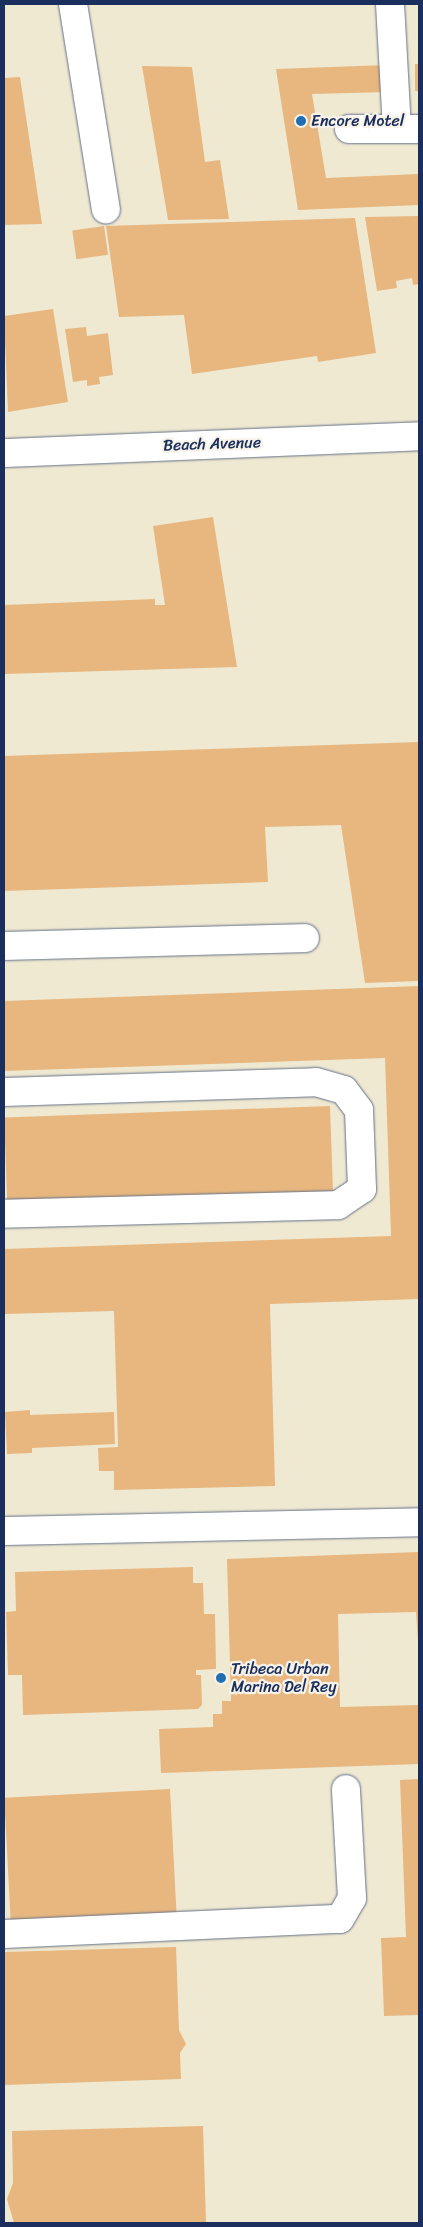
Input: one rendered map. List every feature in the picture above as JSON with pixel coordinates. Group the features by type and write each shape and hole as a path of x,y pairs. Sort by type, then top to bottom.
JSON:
{"street":[{"path":"73,4 106,209"},
{"path":"349,129 408,129 390,4"},
{"name":"Beach Avenue","path":"4,453 419,436"},
{"path":"4,946 305,938"},
{"path":"4,1092 316,1082 344,1090 358,1110 362,1189 338,1205 4,1214"},
{"path":"4,1530 419,1522"},
{"path":"4,1934 340,1919 352,1898 346,1789"}],"building":[{"name":"Encore Motel","path":"415,64 419,64 419,91 415,91"},
{"name":"Encore Motel","path":"387,65 388,92 312,94 326,178 419,174 419,205 298,210 276,69"},
{"path":"142,66 192,67 205,162 220,160 229,219 168,220"},
{"path":"20,77 42,224 4,225 4,78"},
{"path":"419,216 419,284 413,285 412,278 396,281 397,288 377,291 365,217"},
{"path":"355,218 376,353 318,362 317,356 192,374 184,315 119,317 106,226"},
{"path":"104,226 108,255 76,259 72,230"},
{"path":"53,309 68,402 8,412 4,316"},
{"path":"86,327 87,336 108,333 113,375 99,377 100,384 87,386 87,380 73,382 65,329"},
{"path":"213,517 237,667 4,674 4,605 155,599 155,605 165,605 153,526"},
{"path":"419,742 419,981 365,983 341,825 265,827 268,882 4,891 4,756"},
{"path":"419,986 419,1299 270,1304 275,1486 114,1490 114,1471 99,1471 98,1448 118,1447 114,1311 4,1314 4,1249 391,1236 385,1058 4,1071 4,1001"},
{"path":"330,1106 333,1192 7,1203 4,1117"},
{"path":"30,1410 30,1415 114,1412 115,1444 32,1448 32,1453 7,1454 5,1412"},
{"path":"419,1552 419,1656 416,1612 338,1614 340,1707 419,1705 419,1764 161,1773 159,1729 213,1727 213,1714 222,1714 222,1701 231,1701 227,1559"},
{"path":"193,1567 193,1583 203,1583 204,1614 215,1614 216,1669 196,1670 196,1675 201,1675 202,1705 198,1709 23,1715 22,1675 8,1675 6,1612 16,1611 15,1572"},
{"path":"419,1779 419,2015 384,2016 381,1938 406,1937 400,1780"},
{"path":"170,1789 177,1916 11,1925 4,1798"},
{"path":"176,1947 179,2030 186,2044 180,2053 181,2079 4,2085 4,1952"},
{"path":"203,2126 206,2223 14,2223 7,2199 13,2183 12,2131"}],"place":[{"name":"Encore Motel","path":"301,121"},
{"name":"Tribeca Urban Marina Del Rey","path":"221,1678"}]}
